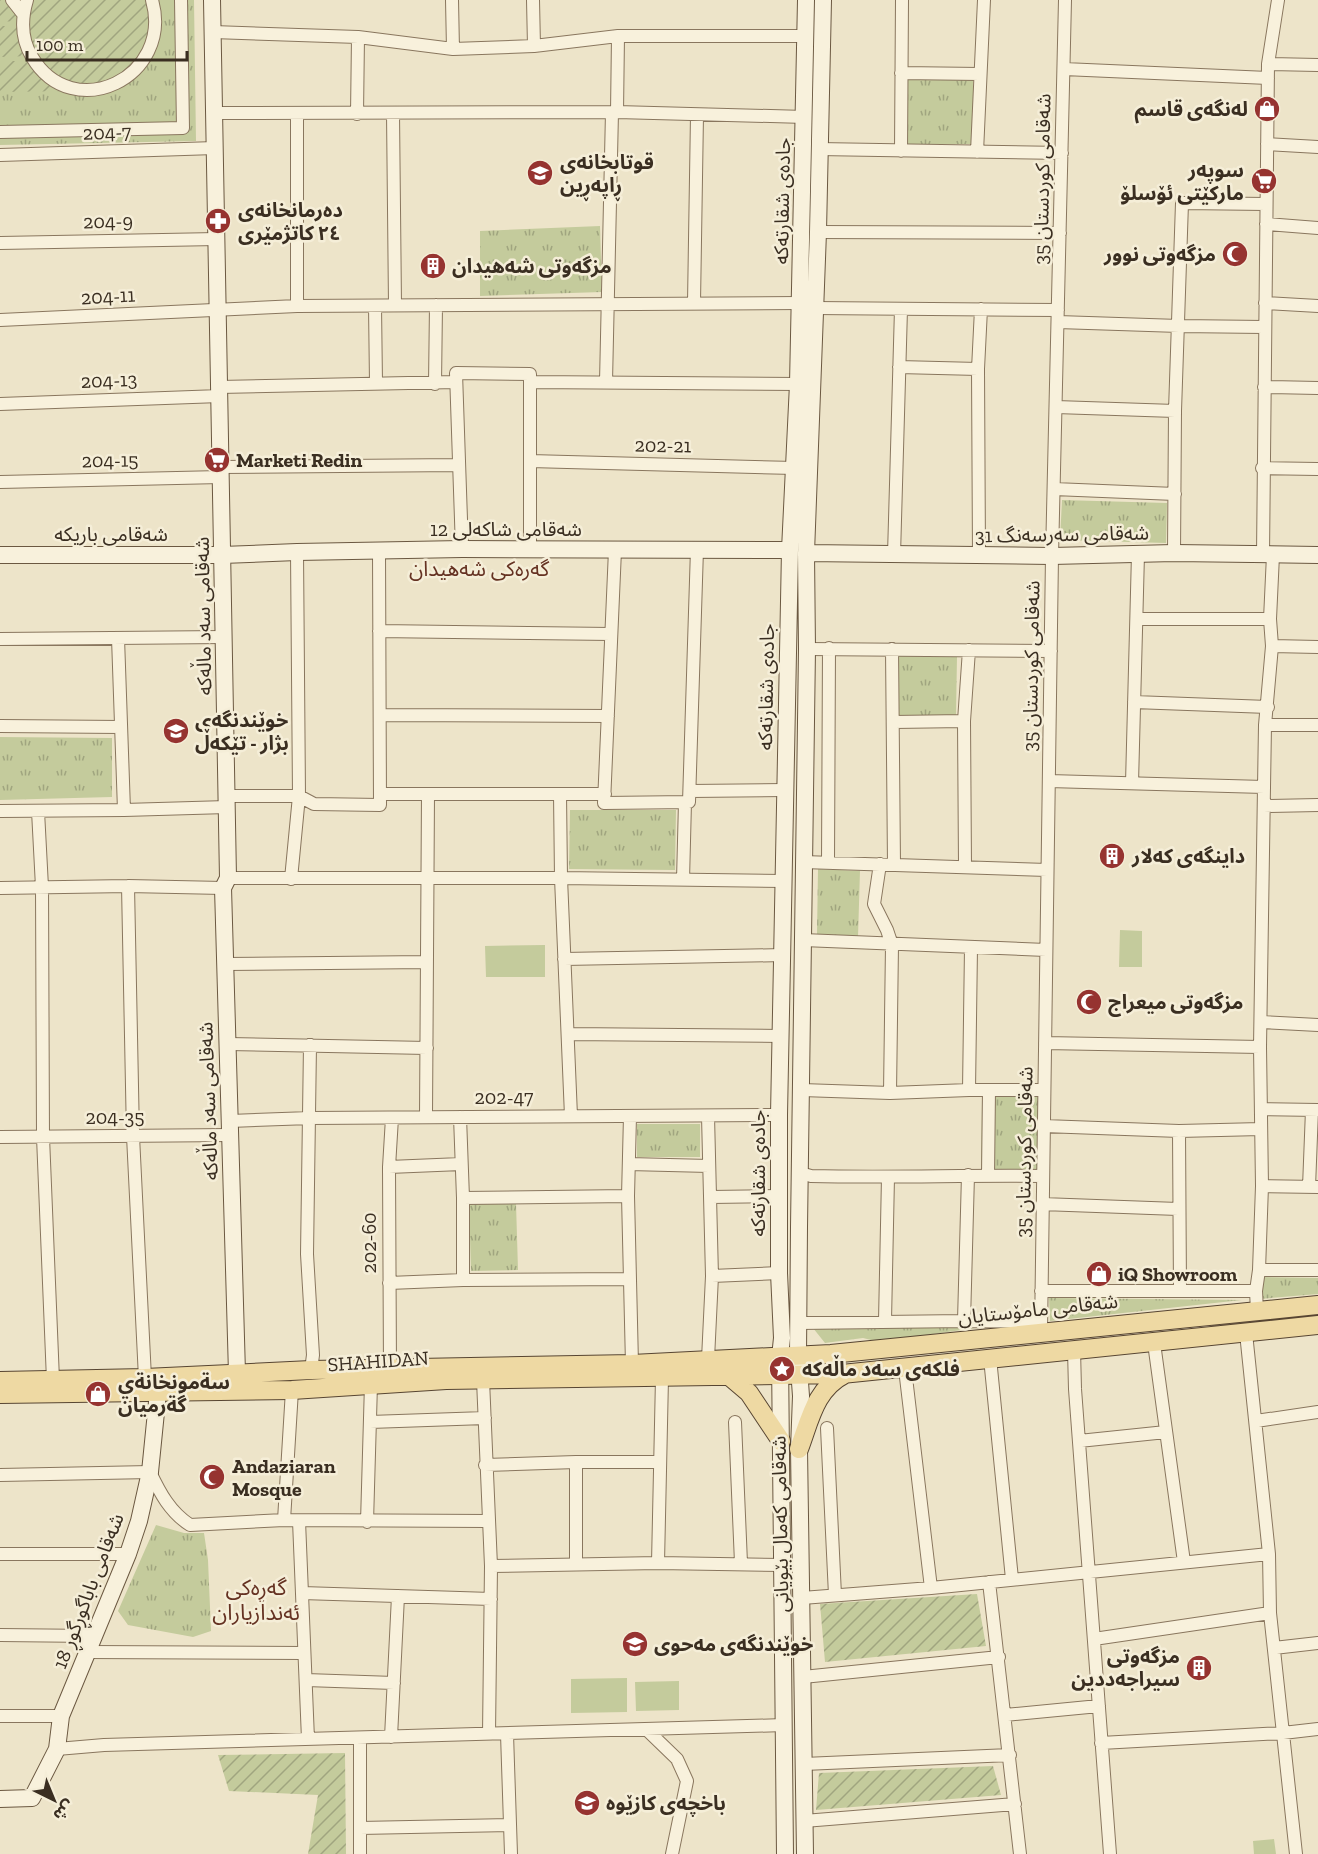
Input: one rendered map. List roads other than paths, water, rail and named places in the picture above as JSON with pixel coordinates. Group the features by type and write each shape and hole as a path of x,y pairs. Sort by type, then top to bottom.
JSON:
{"main road":[{"name":"شەقامی سەد ماڵەکە","path":"212,0 227,801 225,964 237,1374"},
{"name":"جادەی شقارتەکە","path":"776,1364 782,1338 779,1273 779,1115 785,790 808,305 805,117 807,0"},
{"name":"جادەی شقارتەکە","path":"776,1364 799,1323 807,649 798,552 795,468 798,384 818,232 823,0"},
{"name":"شەقامی شاکەلی 12","path":"222,555 462,549 697,549 798,552"},
{"name":"شەقامی سەرسەنگ 31","path":"798,552 979,556 1174,553 1318,555"},
{"name":"شەقامی باریکە","path":"0,555 222,555"},
{"path":"786,814 804,813"},
{"name":"شەقامی مامۆستایان","path":"776,1364 831,1354 1041,1327 1318,1305"},
{"path":"0,1381 145,1378 311,1370 390,1369 445,1373 708,1359 776,1364 800,1374 846,1374 1318,1325"},
{"name":"SHAHIDAN","path":"0,1394 292,1390 371,1384 445,1373 483,1380 729,1376 776,1364"},
{"name":"شەقامی کەمال بێویانی","path":"776,1364 781,1441 785,1854"},
{"name":"شەقامی کەمال بێویانی","path":"800,1374 805,1854"},
{"path":"799,1449 821,1394 831,1382 846,1374"},
{"path":"729,1376 749,1393 781,1441"},
{"name":"شەقامی باباگوڕگوڕ 18","path":"0,1799 32,1798 57,1749 61,1716 128,1554 139,1521 150,1472 158,1392"},
{"path":"783,1803 797,1799 803,1803"}],"street":[{"path":"12,0 23,14"},
{"path":"27,0 23,14 23,35 36,64 62,84 89,91 115,85 141,65 155,36 155,12 152,0"},
{"path":"0,132 183,128 181,0"},
{"path":"452,0 453,50"},
{"path":"533,0 534,46"},
{"path":"901,151 902,0"},
{"path":"977,152 984,0"},
{"name":"شەقامی کوردستان 35","path":"1041,1327 1052,556 1065,0"},
{"path":"1257,1311 1262,1186 1260,1047 1264,787 1272,646 1262,468 1268,64 1278,0"},
{"path":"213,32 358,37 453,50 534,46 618,36 806,36"},
{"path":"606,382 618,36"},
{"path":"357,114 358,37"},
{"path":"1268,64 1318,65"},
{"path":"1064,69 1268,78"},
{"path":"902,73 980,74"},
{"path":"214,113 614,112 805,117"},
{"path":"297,113 297,306"},
{"path":"393,113 395,305"},
{"path":"694,303 697,115"},
{"path":"1267,144 1318,147"},
{"name":"204-7","path":"0,154 215,148"},
{"path":"818,149 1062,153"},
{"path":"1174,553 1174,411 1182,203 1266,204"},
{"path":"1266,224 1318,228"},
{"path":"818,232 1060,233"},
{"name":"204-9","path":"0,243 217,239"},
{"name":"204-11","path":"0,320 297,306 694,303 981,309 1179,326 1264,327"},
{"path":"1265,303 1318,306"},
{"path":"435,384 436,305"},
{"path":"375,306 376,382"},
{"path":"894,555 901,309"},
{"path":"979,556 978,369 981,309"},
{"path":"899,367 978,369"},
{"name":"204-13","path":"0,404 376,382 435,384 456,382 456,373 530,374 530,382"},
{"path":"456,382 462,549"},
{"path":"530,550 530,382 798,384"},
{"path":"1264,387 1318,388"},
{"path":"1056,406 1174,411"},
{"name":"202-21","path":"530,461 795,468"},
{"name":"204-15","path":"0,482 221,472 459,465"},
{"path":"1262,468 1318,469"},
{"path":"1054,489 1174,494"},
{"path":"683,880 697,549"},
{"path":"615,550 604,803 785,790"},
{"path":"0,811 123,810 299,796 314,804 380,805 379,551"},
{"path":"291,879 299,796 297,552"},
{"path":"1132,783 1138,554"},
{"path":"1137,619 1270,619"},
{"path":"380,631 611,634"},
{"path":"0,639 224,637"},
{"path":"118,638 123,810"},
{"path":"1272,646 1318,647"},
{"path":"828,863 829,648"},
{"path":"807,649 1051,651"},
{"path":"892,649 894,722 892,849 894,864"},
{"path":"965,866 964,721 969,650"},
{"path":"1134,702 1268,707"},
{"path":"380,715 608,716"},
{"path":"894,722 964,721"},
{"path":"1266,725 1318,725"},
{"path":"0,726 121,727"},
{"path":"1049,781 1264,787"},
{"path":"380,794 604,794"},
{"path":"426,1118 428,794"},
{"path":"560,794 561,878 571,1116"},
{"path":"1264,806 1318,805"},
{"path":"38,811 42,887 43,1137 53,1380"},
{"path":"803,862 1047,870"},
{"path":"880,864 874,904 892,945 890,1093"},
{"path":"0,888 226,883 291,879 561,878 784,881"},
{"path":"128,886 133,1136 145,1378"},
{"path":"803,940 1046,950"},
{"path":"969,1090 971,948"},
{"path":"564,959 783,956"},
{"path":"225,964 427,962"},
{"path":"1262,1022 1318,1025"},
{"path":"568,1034 781,1036"},
{"path":"1045,1043 1260,1047"},
{"path":"228,1044 427,1048"},
{"path":"310,1045 307,1254 311,1370"},
{"path":"802,1090 890,1093 1044,1090"},
{"path":"988,1175 989,1090"},
{"path":"1262,1109 1315,1110 1314,1187 1262,1186"},
{"name":"202-47","path":"230,1128 310,1118 779,1115"},
{"path":"630,1116 628,1196 632,1364"},
{"path":"708,1116 712,1276 708,1359"},
{"path":"460,1117 463,1280"},
{"name":"202-60","path":"390,1369 388,1167 392,1118"},
{"path":"1044,1126 1179,1131 1261,1129"},
{"name":"204-35","path":"0,1137 133,1136 230,1128"},
{"path":"1179,1131 1180,1290"},
{"path":"388,1167 461,1164"},
{"path":"629,1164 709,1166"},
{"path":"800,1173 811,1176 888,1178 968,1175 1043,1176"},
{"path":"964,1321 968,1175"},
{"path":"885,1321 888,1178"},
{"path":"463,1198 628,1196"},
{"path":"711,1197 779,1196"},
{"path":"1042,1204 1178,1209"},
{"path":"1259,1270 1318,1270"},
{"path":"712,1276 779,1273"},
{"path":"389,1283 630,1279"},
{"path":"1041,1291 1256,1291"},
{"path":"799,1323 964,1321 1041,1327"},
{"path":"1246,1333 1269,1554 1270,1613 1296,1854"},
{"path":"1154,1343 1184,1562"},
{"path":"1074,1350 1110,1854"},
{"path":"990,1358 1012,1579"},
{"path":"905,1368 931,1588"},
{"path":"658,1563 662,1378"},
{"path":"483,1380 491,1566 489,1734"},
{"path":"367,1522 371,1384"},
{"path":"284,1520 292,1390"},
{"path":"1256,1421 1318,1412"},
{"path":"370,1422 485,1418"},
{"path":"735,1422 741,1563"},
{"path":"827,1428 835,1595"},
{"path":"1079,1441 1166,1431"},
{"path":"576,1462 576,1564"},
{"path":"485,1465 660,1462"},
{"path":"0,1475 150,1472 168,1505 179,1518 190,1525 284,1520 488,1521"},
{"path":"299,1521 308,1739"},
{"path":"0,1554 128,1554"},
{"path":"802,1598 931,1588 1269,1554"},
{"path":"491,1566 658,1563 783,1565"},
{"path":"989,1582 1020,1854"},
{"path":"302,1593 491,1599"},
{"path":"391,1737 398,1596"},
{"path":"1094,1639 1270,1613"},
{"path":"0,1635 93,1636"},
{"path":"1274,1648 1318,1643"},
{"path":"87,1653 304,1653"},
{"path":"803,1677 999,1657"},
{"path":"306,1680 394,1683"},
{"path":"1005,1715 1099,1706"},
{"path":"0,1716 61,1716"},
{"path":"57,1749 104,1745 784,1725"},
{"path":"1101,1743 1318,1729"},
{"path":"647,1730 677,1759 687,1781 672,1854"},
{"path":"507,1734 511,1854"},
{"path":"360,1738 360,1854"},
{"path":"804,1764 1010,1755"},
{"path":"804,1821 1015,1804"},
{"path":"360,1828 510,1824"}],"place":[{"name":"لەنگەی قاسم","path":"1267,109"},
{"name":"قوتابخانەی ڕاپەڕین","path":"540,173"},
{"name":"سوپەر مارکێتی ئۆسلۆ","path":"1264,181"},
{"name":"دەرمانخانەی ٢٤ کاتژمێری","path":"218,221"},
{"name":"مزگەوتی نوور","path":"1235,254"},
{"name":"مزگەوتی شەهیدان","path":"433,266"},
{"name":"Marketi Redin","path":"217,460"},
{"name":"خوێندنگەی بژار - تێکەڵ","path":"176,731"},
{"name":"داینگەی کەلار","path":"1112,856"},
{"name":"مزگەوتی میعراج","path":"1089,1002"},
{"name":"iQ Showroom","path":"1099,1274"},
{"name":"فلکەی سەد ماڵەکە","path":"782,1369"},
{"name":"سةمونخانةي گةرميان","path":"98,1394"},
{"name":"Andaziaran Mosque","path":"212,1477"},
{"name":"خوێندنگەی مەحوی","path":"635,1644"},
{"name":"مزگەوتی سیراجەددین","path":"1199,1668"},
{"name":"باخچەی کازێوە","path":"587,1803"}],"district":[{"name":"گەرەکی شەهیدان","path":"479,568"},
{"name":"گەڕەکی ئەندازیاران","path":"256,1600"}]}
